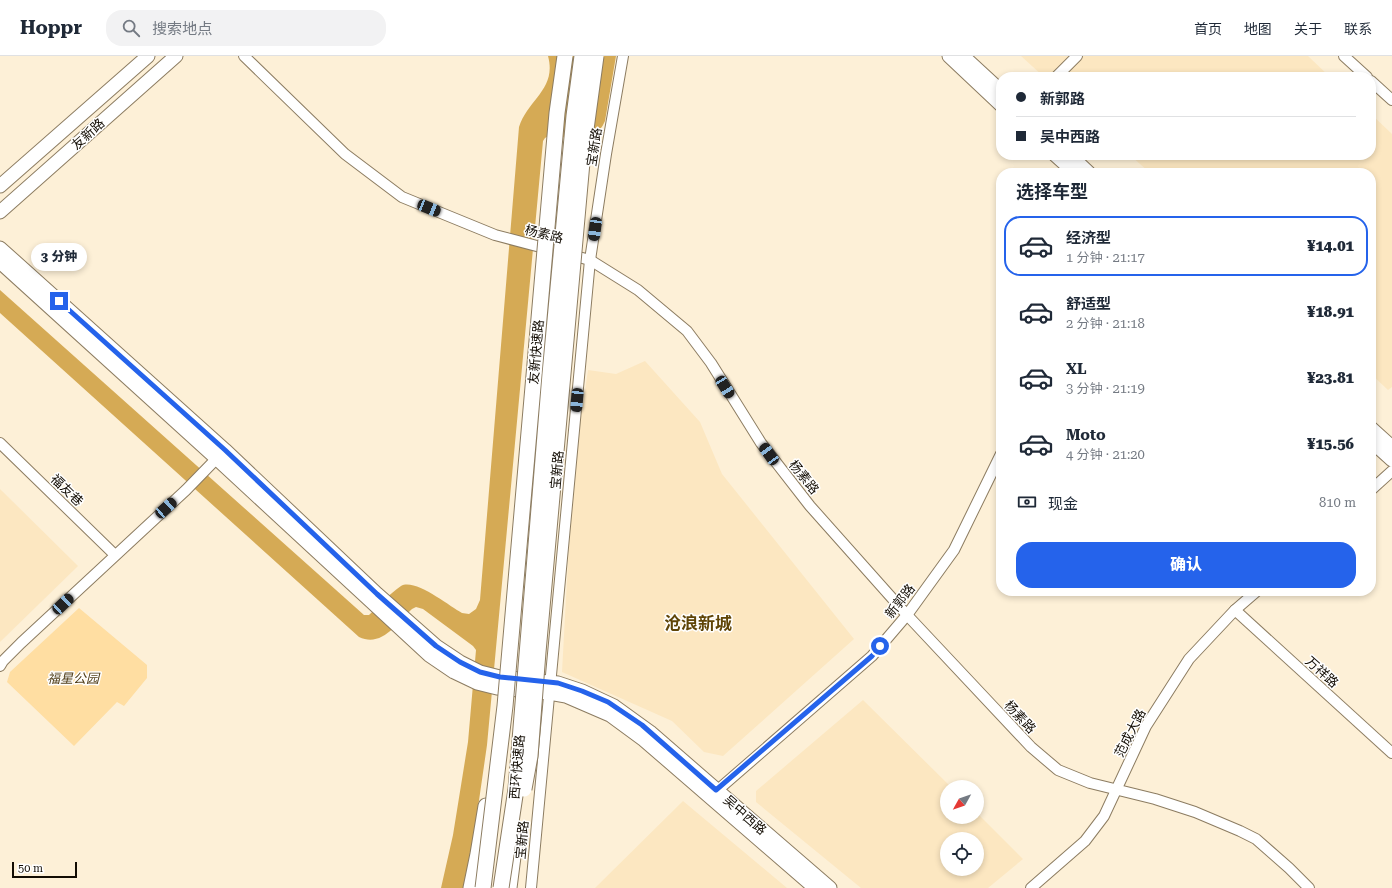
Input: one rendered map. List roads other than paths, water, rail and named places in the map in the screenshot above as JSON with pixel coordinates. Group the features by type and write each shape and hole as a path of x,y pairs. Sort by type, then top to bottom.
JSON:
{"highway":[{"name":"友新快速路","path":"510,648 557,113 565,56"},
{"name":"友新快速路","path":"527,645 572,131 582,56"},
{"path":"509,888 530,756 583,151 596,56"},
{"name":"西环快速路","path":"501,888 516,790 527,645"},
{"name":"西环快速路","path":"483,888 505,706 510,648"},
{"path":"516,790 535,698"},
{"path":"471,888 493,762 505,706"}],"main road":[{"name":"友新路","path":"0,186 148,56"},
{"name":"友新路","path":"0,212 176,56"},
{"path":"949,56 996,100"},
{"path":"964,56 996,86"},
{"path":"1061,160 1069,168"},
{"path":"1075,160 1084,168"},
{"name":"吴中西路","path":"0,248 405,626 436,646 468,673 480,672 498,682 582,691 608,702 650,732 713,794 815,888"},
{"name":"吴中西路","path":"0,262 221,454"},
{"path":"1376,433 1392,447"},
{"path":"1376,446 1392,460"},
{"name":"吴中西路","path":"713,794 830,888"}],"street":[{"name":"杨素路","path":"244,56 346,154 402,196 495,235 590,260 638,290 687,330 711,363 748,423 777,464 832,531 907,615 1030,747 1058,770 1090,783 1117,789 1195,812 1240,831 1256,839 1309,888"},
{"name":"宝新路","path":"531,888 590,260 623,56"},
{"path":"1061,72 1077,56"},
{"path":"1344,56 1362,72"},
{"path":"1376,86 1392,100"},
{"name":"福友巷","path":"0,443 115,555"},
{"path":"0,666 3,660 186,490 221,454"},
{"name":"新郭路","path":"713,794 872,656 907,615 954,550 996,464"},
{"path":"1376,485 1392,471"},
{"name":"范成大路","path":"1031,888 1085,841 1104,816 1146,726 1189,659 1235,610 1250,596"},
{"name":"万祥路","path":"1235,610 1392,753"}],"district":[{"name":"沧浪新城","path":"698,623"}],"park label":[{"name":"福星公园","path":"73,678"}]}
